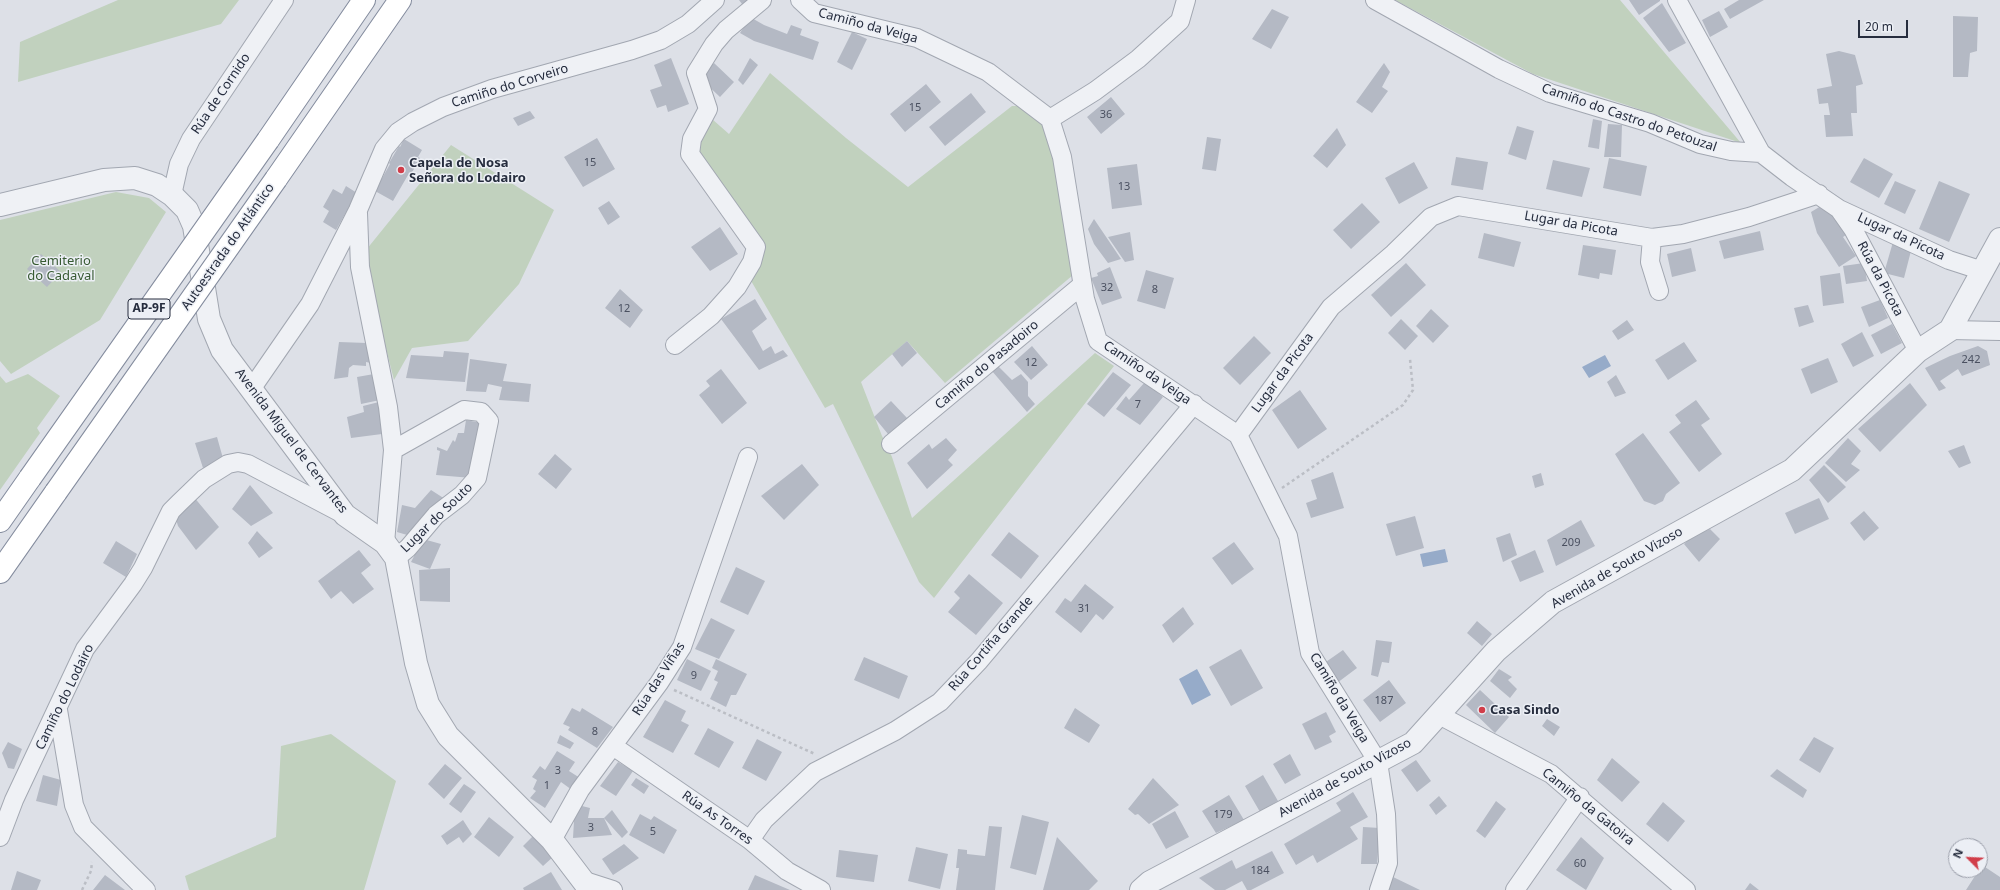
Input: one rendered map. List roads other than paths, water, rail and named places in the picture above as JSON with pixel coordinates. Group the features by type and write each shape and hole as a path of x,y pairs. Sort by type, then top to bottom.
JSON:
{"highway":[{"path":"288,109 360,0"},
{"name":"AP-9F","path":"0,521 268,140 364,0"},
{"name":"Autoestrada do Atlántico","path":"0,572 400,0"}],"street":[{"name":"Rúa de Cornido","path":"172,195 179,164 191,139 284,0"},
{"name":"Camiño do Corveiro","path":"252,388 310,304 358,210 384,149 398,132 413,122 443,107 492,89 632,50 661,40 688,24 715,0"},
{"path":"675,345 712,316 737,287 752,262 756,247 690,154 692,138 708,109 696,73 714,44 726,30 762,0"},
{"name":"Camiño da Veiga","path":"800,0 814,13 917,38 988,72 1050,120 1062,157 1082,285 1098,341 1194,404 1238,435 1288,536 1310,654 1378,762"},
{"path":"1050,120 1095,91 1138,59 1180,21 1186,0"},
{"name":"Camiño do Castro do Petouzal","path":"1376,0 1499,69 1550,93 1650,124 1700,144 1731,151 1761,152"},
{"path":"1677,0 1761,152 1792,177 1819,194"},
{"name":"Avenida Miguel de Cervantes","path":"0,205 104,180 135,178 157,185 172,195 187,210 194,226 209,319 222,350 252,388 345,515 390,550"},
{"name":"Lugar da Picota","path":"1238,435 1331,307 1394,253 1431,217 1458,206 1652,238 1683,234 1748,217 1819,194 1839,209 1949,260 1983,271"},
{"name":"Rúa da Picota","path":"1839,209 1853,229 1918,351"},
{"name":"Lugar do Souto","path":"358,210 360,267 388,407 393,450 390,550 408,548 436,515 462,495 477,478 489,421 481,412 464,410 393,450"},
{"path":"1652,238 1650,262 1659,291"},
{"path":"2000,239 1950,330 2000,331"},
{"name":"Camiño do Pasadoiro","path":"891,444 1082,285"},
{"name":"Avenida de Souto Vizoso","path":"1141,890 1150,882 1413,743 1496,651 1553,602 1792,470 1918,351 1950,330"},
{"name":"Rúa Cortiña Grande","path":"750,840 770,814 815,772 895,731 940,702 979,661 1194,404"},
{"name":"Rúa das Viñas","path":"552,840 580,790 659,683 682,648 748,457"},
{"name":"Camiño do Lodairo","path":"0,837 14,800 58,710 85,649 143,568 171,511 204,479 228,464 238,462 248,464 345,515"},
{"path":"390,550 416,663 428,704 448,736 552,840 587,885 613,890"},
{"path":"58,710 74,805 83,828 146,890"},
{"name":"Camiño da Gatoira","path":"1439,715 1552,774 1686,890"},
{"name":"Rúa As Torres","path":"613,746 750,840 787,871 821,890"},
{"path":"1378,762 1386,814 1388,863 1379,890"},
{"path":"1515,890 1580,797"}],"water":[{"path":"1605,355 1611,366 1589,378 1582,367"},
{"path":"1445,549 1448,562 1423,567 1420,554"},
{"path":"1197,669 1211,695 1192,705 1179,679"}],"place":[{"name":"Capela de Nosa Señora do Lodairo","path":"401,170"},
{"name":"Casa Sindo","path":"1482,710"}],"park label":[{"name":"Cemiterio do Cadaval","path":"61,268"}]}
